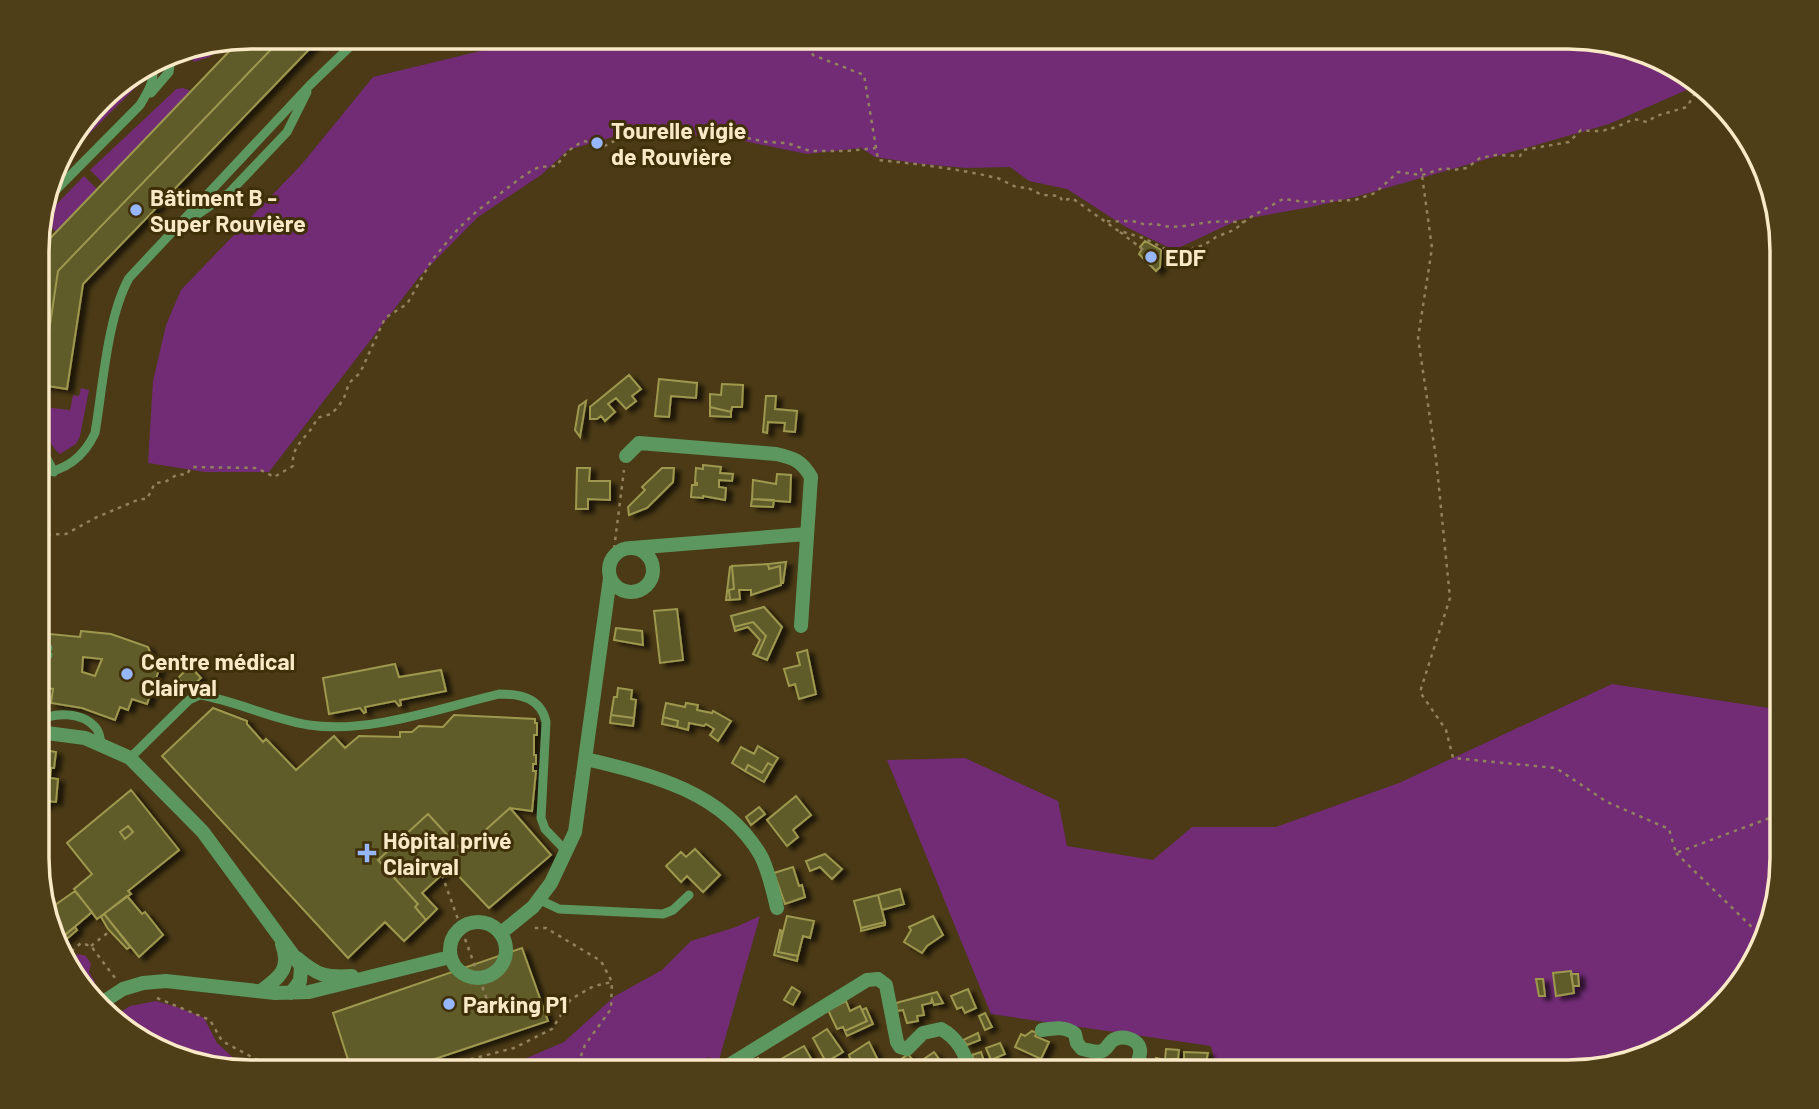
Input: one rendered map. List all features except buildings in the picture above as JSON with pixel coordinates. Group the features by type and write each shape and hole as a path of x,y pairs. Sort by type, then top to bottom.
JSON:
{"street":[{"path":"626,456 639,443 776,454 795,458 804,464 811,477 801,626"},
{"path":"501,933 524,923 556,874 575,832 613,556 625,548 807,534"},
{"path":"610,578 620,589 627,592 641,589 651,579 653,572 650,559 645,553 632,548"},
{"path":"49,733 75,736 101,744 130,758 203,832 301,966 300,982 291,993"},
{"path":"586,759 645,773 672,783 697,795 726,815 748,838 761,858 777,908"},
{"path":"471,922 484,922 501,933 507,953 504,963 482,981 467,977 451,964 450,945 454,933 461,927 471,922"},
{"path":"261,991 284,970 286,957 279,936"},
{"path":"294,955 312,971 323,976 374,975 451,964"},
{"path":"107,1000 123,989 143,983 166,981 291,993 333,987 374,975"},
{"path":"737,1060 867,980 878,979 886,985 900,1047 907,1049 923,1033 941,1029 952,1035 966,1060"},
{"path":"1042,1030 1070,1030 1076,1034 1077,1043 1082,1049 1101,1052 1108,1048 1112,1041 1121,1037 1133,1040 1139,1045 1141,1052 1138,1060"}],"lane":[{"path":"49,473 76,459 90,444 95,433 115,313 129,278 310,85 348,49"},
{"path":"60,187 140,105 169,72 170,66"},
{"path":"140,105 151,88 154,74"},
{"path":"172,231 223,198 287,132 310,85"},
{"path":"49,463 54,472"},
{"path":"130,758 189,700 200,695 278,718 335,727 389,720 499,694 528,697 540,705 546,722 541,818 545,829 567,852"},
{"path":"49,716 72,716 86,720 99,732 101,744"},
{"path":"536,903 559,909 655,914 673,910 689,895"}],"path":[{"path":"810,49 813,55 864,75 878,160 1001,179 1008,185 1021,189 1026,187 1042,195 1060,196 1062,201 1072,198 1154,258"},
{"path":"1117,230 1143,238 1182,257 1192,252 1193,248 1204,246 1283,199 1305,202 1355,200 1375,193 1398,172 1422,175 1444,168 1467,168 1480,159 1496,155 1520,156 1523,150 1569,142 1581,130 1600,133 1614,130 1634,119 1647,122 1669,111 1687,107 1694,94"},
{"path":"49,535 66,534 95,517 140,499 147,499 155,483 165,482 178,474 186,475 192,467 257,468 274,477 293,466 296,446 310,432 317,418 331,414 344,398 349,383 360,373 372,350 374,339 385,318 407,303 432,260 458,229 526,174 539,167 556,166 568,151 583,141 589,142 594,150 614,143 635,130 649,132 662,129 685,136 695,131 719,140 738,136 787,143 810,151 876,148"},
{"path":"1421,168 1432,248 1418,338 1436,458 1450,598 1420,692 1446,730 1453,758 1556,768 1607,802 1669,829 1676,853 1756,931"},
{"path":"1104,220 1120,223 1131,221 1146,226 1154,223 1177,226 1244,222"},
{"path":"613,556 626,456"},
{"path":"1676,853 1770,818"},
{"path":"442,875 490,1007"},
{"path":"524,923 546,928 601,961 612,982 611,1009 585,1045 579,1060"},
{"path":"91,946 110,931"},
{"path":"72,951 81,943 91,946 123,989"},
{"path":"451,964 466,980 482,981"},
{"path":"468,1060 514,1048 552,1029 571,999 594,986 612,982"},
{"path":"143,983 153,997 181,1006 210,1020 222,1041 255,1060"}],"shaded area":[{"path":"489,49 1568,49 1620,56 1645,64 1688,89 1609,124 1355,197 1238,220 1174,250 1126,227 1067,189 1029,181 1010,167 966,168 922,164 875,157 861,148 807,154 739,140 640,129 568,150 541,175 478,217 419,277 269,472 205,472 148,463 153,381 166,325 181,290 302,164 373,77"},
{"path":"215,53 209,57 194,62 191,58"},
{"path":"139,83 82,141 99,118"},
{"path":"176,89 191,91 103,183 90,170"},
{"path":"84,176 97,189 56,232 51,227 55,206"},
{"path":"81,388 89,390 80,436 76,444 60,454 49,437 49,408 70,410 73,395 79,396"},
{"path":"1612,684 1770,708 1770,871 1759,923 1749,947 1728,981 1711,1001 1680,1026 1633,1049 1581,1060 1214,1060 1211,1046 991,1014 887,760 965,758 1058,801 1067,846 1153,860 1192,827 1276,827 1399,783"},
{"path":"760,916 719,1060 711,1060 709,1057 704,1060 522,1060 564,1042 615,996 662,970 691,941 736,927"},
{"path":"78,954 86,956 91,964 89,972 95,982 93,984 83,970 75,957"},
{"path":"156,1001 204,1018 217,1043 234,1059 199,1053 150,1033 121,1012 130,1006"}],"place":[{"name":"Tourelle vigie de Rouvière","path":"597,143"},
{"name":"Bâtiment B - Super Rouvière","path":"136,210"},
{"name":"EDF","path":"1151,257"},
{"name":"Centre médical Clairval","path":"127,674"},
{"name":"Hôpital privé Clairval","path":"367,853"},
{"name":"Parking P1","path":"449,1004"}]}
